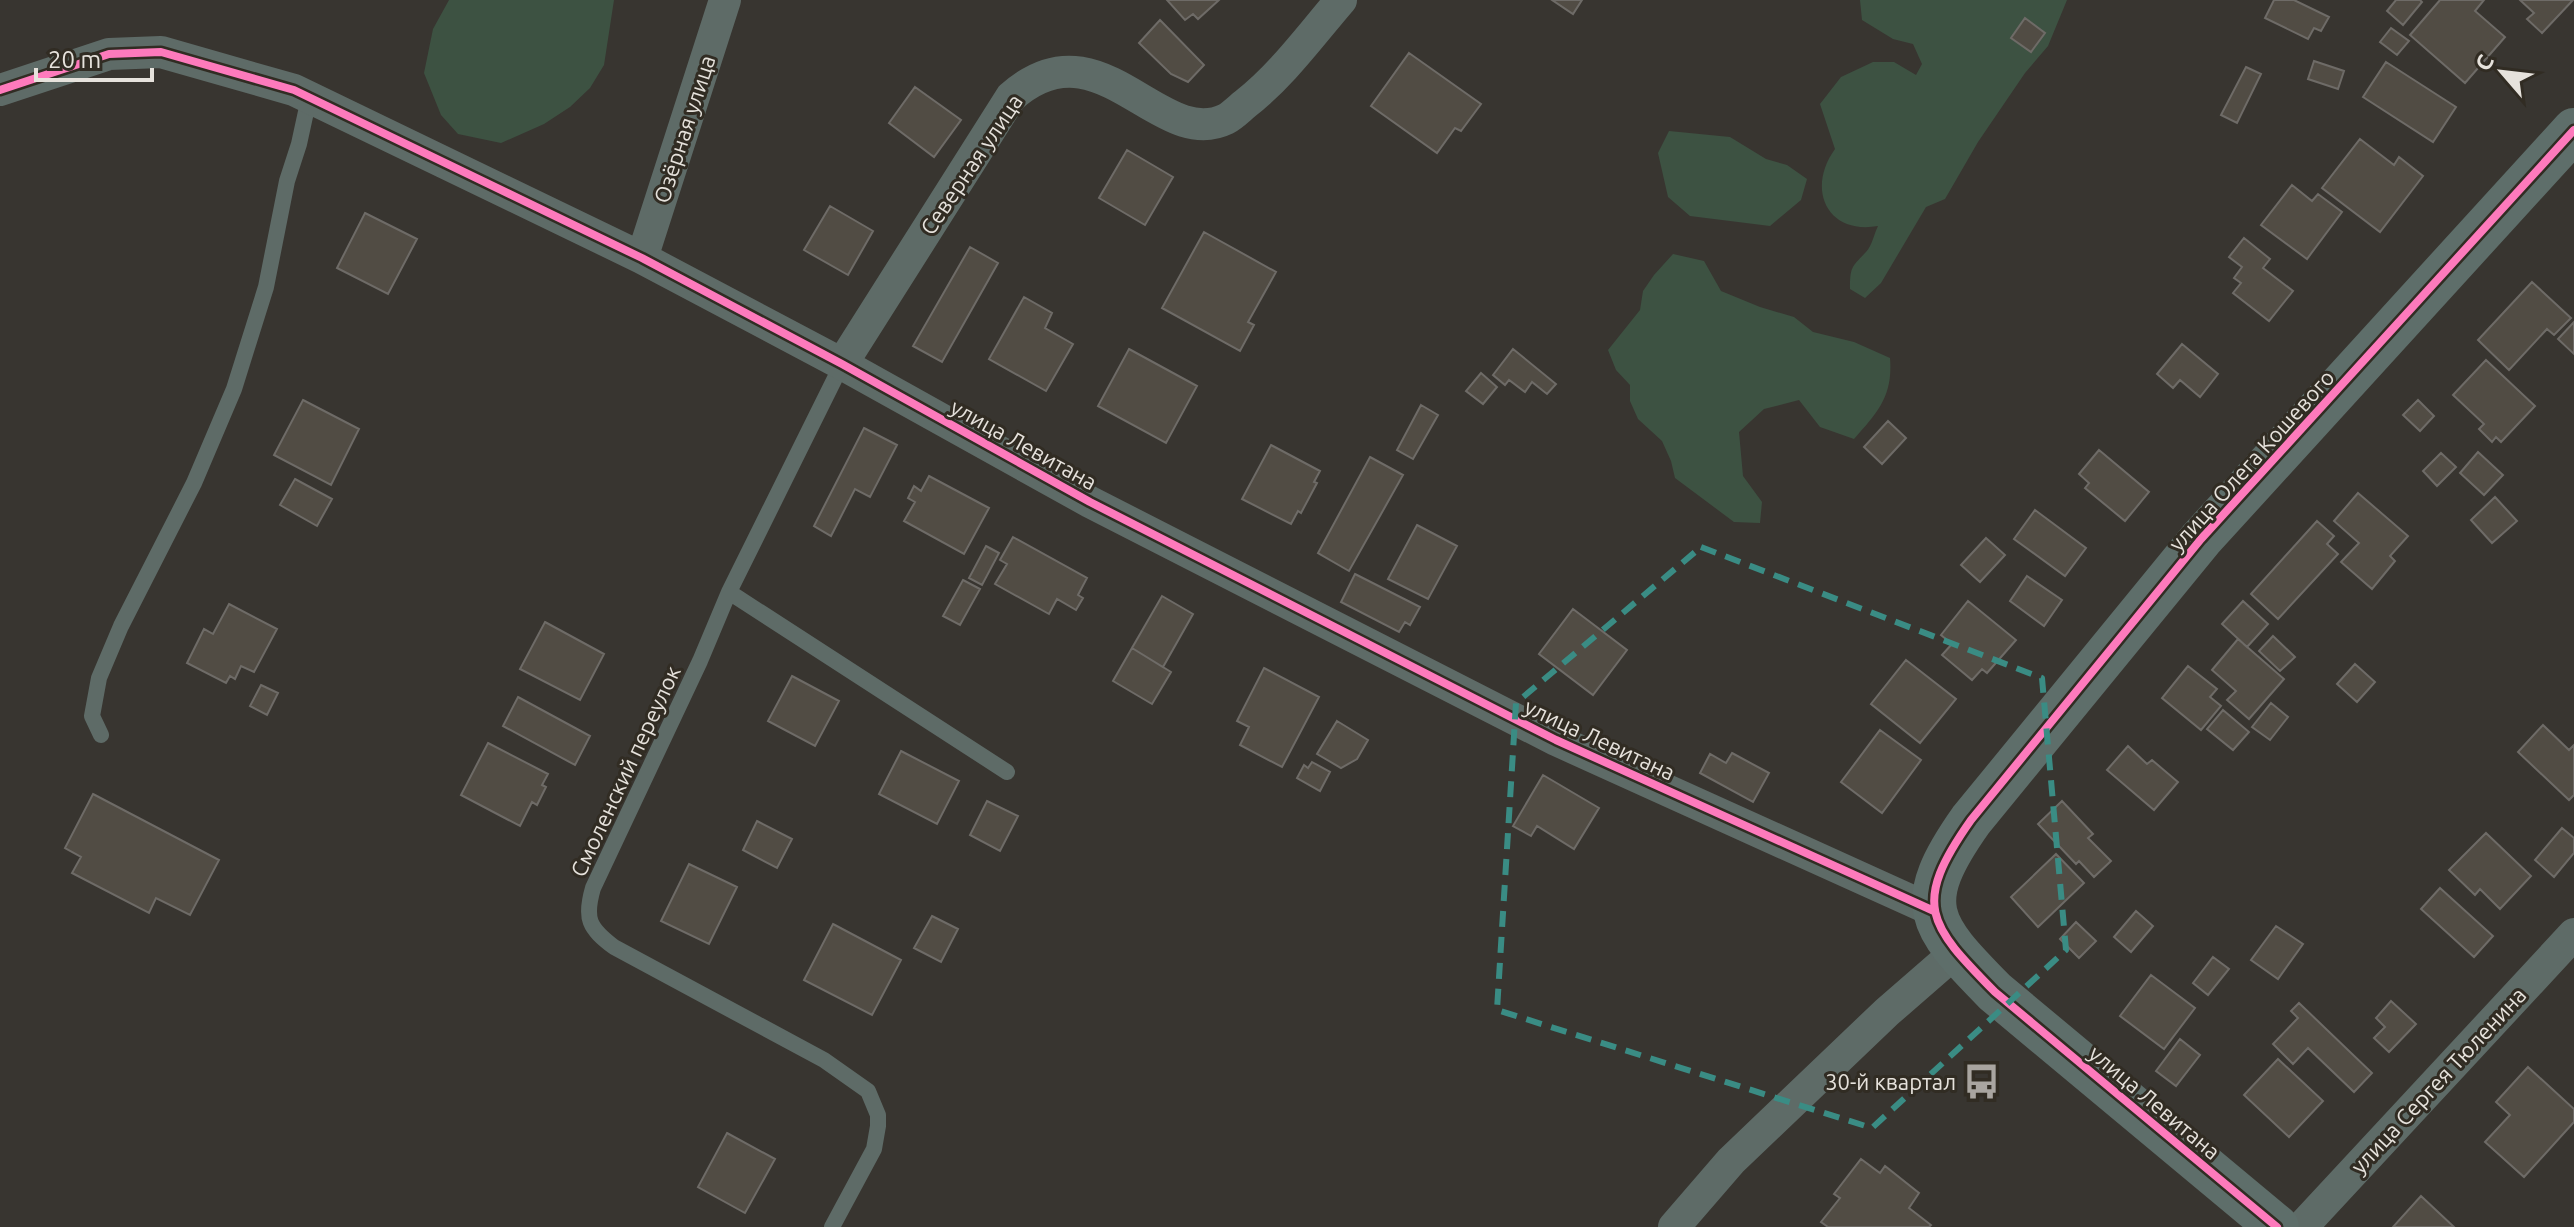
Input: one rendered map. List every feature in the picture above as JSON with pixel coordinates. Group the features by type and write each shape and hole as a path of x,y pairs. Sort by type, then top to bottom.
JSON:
{"street":[{"name":"Озёрная улица","path":"642,258 725,0"},
{"name":"Северная улица","path":"842,364 1011,97 1023,86 1060,72 1081,73 1105,78 1182,121 1207,124 1226,119 1269,85 1341,0"},
{"name":"улица Левитана","path":"0,90 109,54 161,52 294,90 642,258 842,364 1090,502 1556,740 1934,911 1943,934 1956,952 1995,992 2277,1227"},
{"name":"улица Олега Кошевого","path":"1934,911 1934,889 1947,854 2201,539 2574,130"},
{"name":"улица Сергея Тюленина","path":"2302,1227 2574,934"},
{"path":"1674,1227 1731,1161 1887,1012 1956,952"}],"lane":[{"path":"101,735 92,716 99,678 121,626 199,472 234,389 266,287 287,181 309,98"},
{"name":"Смоленский переулок","path":"832,1227 869,1161 878,1115 868,1091 848,1075 614,947 591,927 588,916 593,888 700,661 729,592 842,364"},
{"path":"729,592 1007,772"}],"highlighted area":[{"path":"1701,547 2042,678 2066,950 1872,1128 1497,1010 1516,703"}],"green space":[{"path":"449,0 614,0 604,65 590,88 570,107 544,124 501,143 458,134 441,115 424,73 433,29"},
{"path":"1860,0 2067,0 2048,46 2025,73 1978,142 1945,199 1926,207 1881,283 1865,298 1850,289 1851,271 1870,247 1878,226 1860,227 1846,223 1834,216 1826,206 1822,179 1835,149 1820,104 1841,77 1873,62 1894,62 1916,75 1922,64 1913,44 1893,39 1862,20"},
{"path":"1669,131 1730,137 1766,159 1787,165 1807,179 1801,200 1770,226 1690,216 1668,197 1658,153"},
{"path":"1673,254 1704,261 1721,291 1794,317 1813,332 1854,342 1890,358 1889,383 1882,403 1854,439 1820,427 1799,400 1764,409 1739,432 1743,476 1762,502 1760,523 1734,522 1675,478 1662,441 1638,419 1630,401 1630,385 1616,370 1608,350 1640,310 1643,291"}],"building":[{"path":"1167,0 1219,0 1198,19 1193,14 1185,20"},
{"path":"1552,0 1582,0 1573,14"},
{"path":"2274,0 2294,0 2329,17 2321,31 2314,28 2308,39 2265,18"},
{"path":"2396,0 2422,2 2403,25 2387,11"},
{"path":"2440,0 2484,0 2475,11 2505,37 2465,83 2410,35"},
{"path":"2520,0 2573,0 2542,33 2527,19 2534,13"},
{"path":"2025,18 2045,33 2031,52 2011,38"},
{"path":"1160,20 1204,65 1188,82 1171,74 1139,43"},
{"path":"2391,28 2409,41 2397,55 2380,42"},
{"path":"1409,53 1481,104 1461,131 1455,128 1437,153 1371,106"},
{"path":"2314,61 2344,71 2338,89 2308,79"},
{"path":"2386,62 2456,107 2433,142 2363,97"},
{"path":"2246,67 2261,74 2237,123 2221,115"},
{"path":"915,87 961,120 934,157 889,123"},
{"path":"2360,139 2394,165 2399,157 2423,176 2380,232 2322,188"},
{"path":"1127,150 1173,177 1145,225 1099,198"},
{"path":"2292,185 2312,201 2318,194 2342,212 2307,259 2261,225"},
{"path":"830,206 873,231 848,275 804,250"},
{"path":"365,213 417,239 388,294 337,268"},
{"path":"1204,232 1276,272 1248,322 1254,325 1240,351 1162,308"},
{"path":"2244,238 2270,259 2263,268 2293,291 2269,321 2233,293 2241,283 2234,278 2242,267 2229,257"},
{"path":"970,247 998,263 942,362 913,346"},
{"path":"2532,282 2571,318 2554,335 2547,329 2509,370 2478,340"},
{"path":"1024,297 1052,313 1045,328 1073,344 1046,391 989,359"},
{"path":"2574,322 2574,354 2558,339"},
{"path":"2182,344 2218,374 2200,397 2180,380 2173,388 2157,374"},
{"path":"1129,349 1197,386 1166,443 1098,406"},
{"path":"1513,349 1556,384 1547,394 1532,382 1525,392 1509,380 1505,385 1493,375"},
{"path":"2486,360 2535,406 2501,442 2496,437 2492,442 2479,429 2484,424 2453,395"},
{"path":"1481,373 1497,387 1483,404 1466,391"},
{"path":"303,400 359,429 331,485 274,455"},
{"path":"2418,400 2434,416 2420,431 2403,415"},
{"path":"1421,405 1438,415 1413,459 1397,450"},
{"path":"1888,421 1906,438 1882,464 1864,447"},
{"path":"864,428 897,445 870,497 855,489 831,536 814,526"},
{"path":"1271,445 1320,471 1301,513 1298,511 1291,524 1242,499"},
{"path":"2099,450 2149,492 2125,521 2085,488 2089,483 2079,474"},
{"path":"2478,452 2503,475 2484,495 2460,473"},
{"path":"2441,453 2456,467 2437,486 2423,471"},
{"path":"1370,457 1403,475 1349,571 1318,553"},
{"path":"929,476 989,508 964,554 904,521 915,502 908,498 914,486 921,491"},
{"path":"295,479 332,499 317,526 280,505"},
{"path":"2358,493 2408,536 2390,556 2395,561 2372,589 2341,562 2359,543 2334,521"},
{"path":"2495,497 2517,521 2492,543 2471,520"},
{"path":"2035,510 2086,548 2065,576 2014,539"},
{"path":"2317,521 2334,536 2327,544 2338,554 2278,619 2251,594"},
{"path":"1417,525 1457,546 1428,599 1388,579"},
{"path":"1013,537 1087,578 1078,595 1083,598 1076,610 1057,599 1049,614 995,584 1007,564 1000,560"},
{"path":"1986,538 2005,555 1980,582 1961,565"},
{"path":"986,546 999,553 982,585 969,578"},
{"path":"1355,574 1420,607 1410,625 1405,622 1399,632 1341,602"},
{"path":"2027,576 2062,600 2044,626 2010,601"},
{"path":"963,580 980,589 960,625 943,616"},
{"path":"1162,596 1193,614 1163,667 1132,648"},
{"path":"1968,601 2016,640 1987,673 1982,669 1972,680 1942,655 1952,644 1941,635"},
{"path":"2243,601 2268,624 2247,647 2222,624"},
{"path":"229,604 277,629 254,672 241,666 235,679 230,676 226,683 187,663 204,629 213,634"},
{"path":"1573,609 1627,650 1593,695 1539,654"},
{"path":"545,622 604,654 580,700 520,669"},
{"path":"2273,636 2295,657 2280,671 2259,651"},
{"path":"2238,639 2284,679 2249,719 2227,700 2236,691 2212,670"},
{"path":"1132,648 1171,672 1152,704 1113,681"},
{"path":"1906,660 1956,699 1920,743 1871,704"},
{"path":"2355,664 2375,682 2357,702 2337,684"},
{"path":"2188,666 2217,689 2210,697 2221,706 2201,730 2162,698"},
{"path":"1264,668 1319,697 1282,767 1240,745 1249,727 1237,721"},
{"path":"792,676 839,701 815,746 768,721"},
{"path":"261,685 278,693 267,715 250,706"},
{"path":"518,697 590,736 575,765 503,726"},
{"path":"2271,703 2288,717 2270,740 2252,727"},
{"path":"2223,710 2249,732 2233,750 2207,729"},
{"path":"1337,721 1368,740 1357,759 1341,768 1317,754"},
{"path":"2543,725 2569,750 2574,745 2574,795 2569,800 2518,752"},
{"path":"1880,730 1921,760 1882,813 1841,782"},
{"path":"488,743 548,774 542,785 546,787 537,805 532,802 520,826 461,795"},
{"path":"2128,746 2147,764 2152,760 2178,782 2154,810 2107,770"},
{"path":"901,751 959,781 937,824 879,794"},
{"path":"1732,753 1769,773 1753,802 1700,773 1710,754 1726,763"},
{"path":"1312,762 1330,772 1320,791 1297,778 1304,765 1308,768"},
{"path":"1543,775 1599,808 1574,849 1537,826 1531,836 1513,826"},
{"path":"93,794 219,860 190,915 156,898 149,913 72,873 81,857 65,848"},
{"path":"987,801 1018,816 1000,851 970,835"},
{"path":"2062,801 2093,834 2088,838 2111,861 2094,877 2079,861 2076,864 2038,824"},
{"path":"757,821 792,839 777,868 743,850"},
{"path":"2562,828 2574,838 2574,853 2554,877 2535,860"},
{"path":"2486,833 2531,876 2500,909 2480,889 2475,895 2449,870"},
{"path":"2056,854 2084,883 2038,927 2011,897"},
{"path":"689,864 737,887 709,944 661,921"},
{"path":"2440,888 2493,936 2474,957 2421,909"},
{"path":"2136,911 2153,926 2131,952 2114,937"},
{"path":"932,916 958,929 941,962 914,948"},
{"path":"2076,922 2096,941 2079,958 2060,939"},
{"path":"833,924 901,960 872,1015 804,980"},
{"path":"2276,926 2303,944 2278,979 2251,960"},
{"path":"2213,957 2229,969 2208,995 2193,983"},
{"path":"2151,975 2195,1008 2164,1049 2120,1016"},
{"path":"2391,1001 2416,1024 2389,1052 2374,1038 2385,1027 2376,1018"},
{"path":"2299,1003 2372,1073 2354,1092 2308,1048 2293,1064 2273,1044 2298,1018 2291,1011"},
{"path":"2180,1039 2200,1055 2176,1086 2156,1071"},
{"path":"2278,1059 2323,1101 2289,1137 2244,1095"},
{"path":"2528,1067 2574,1109 2574,1122 2524,1177 2485,1142 2510,1115 2496,1102"},
{"path":"727,1133 775,1159 745,1213 698,1187"},
{"path":"1861,1159 1880,1173 1885,1166 1919,1193 1909,1208 1931,1225 1828,1227 1821,1222 1840,1198 1834,1194"},
{"path":"2421,1196 2454,1227 2393,1227"}],"cycle path":[{"path":"0,90 109,54 161,52 294,90 642,258 842,364 1090,502 1556,740 1934,911"},
{"path":"2277,1227 1995,992 1972,969 1942,930 1935,912 1940,873 1971,820 2201,539 2574,130"}],"place":[{"name":"30-й квартал","path":"1982,1081"}]}
